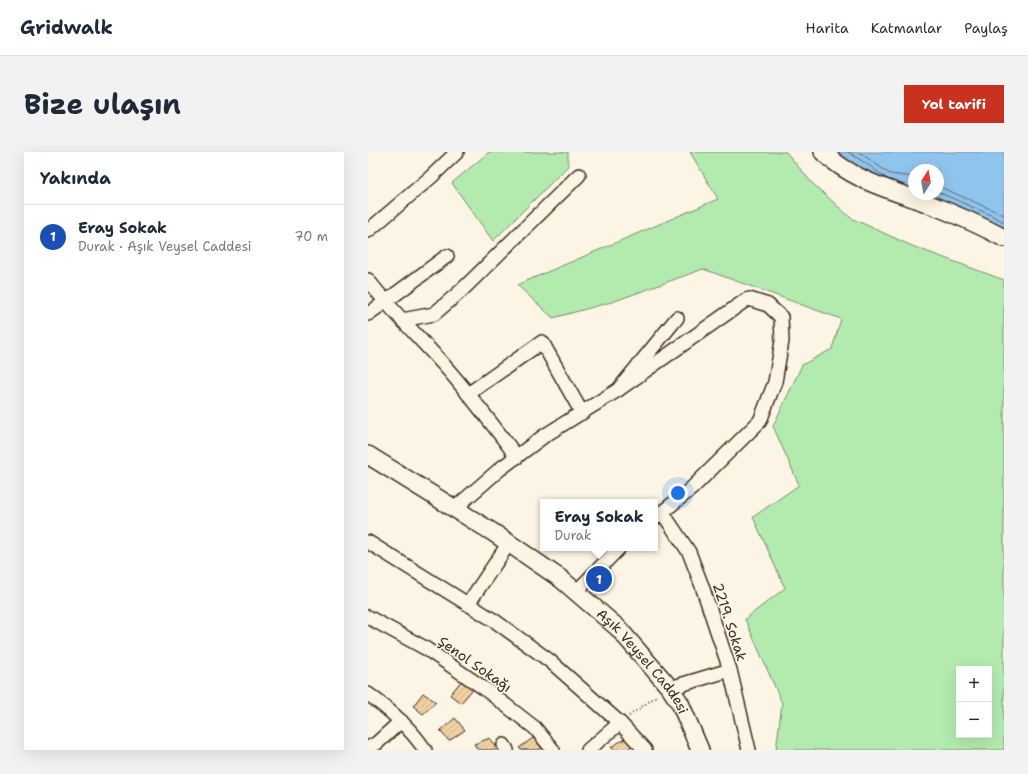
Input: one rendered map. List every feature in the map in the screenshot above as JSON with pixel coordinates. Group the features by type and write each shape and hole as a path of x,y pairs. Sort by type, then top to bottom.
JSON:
{"street":[{"path":"823,152 855,176 970,221 1004,238"},
{"path":"368,231 431,177 455,153"},
{"path":"402,320 434,314 462,290 580,175"},
{"path":"368,314 447,256"},
{"path":"368,280 385,302 444,365 517,457"},
{"path":"454,509 500,469 544,436 618,390 746,300 750,299 768,305 781,317 782,341 775,382 760,421 691,489 659,515"},
{"path":"618,390 677,318"},
{"path":"468,394 542,342 582,413"},
{"name":"Aşık Veysel Caddesi","path":"368,455 509,544 560,579 618,628 670,688 680,703 700,750"},
{"name":"2219. Sokak","path":"659,515 689,552 730,670 749,750"},
{"path":"368,542 495,621 550,661 620,722 645,750"},
{"path":"468,604 509,544"},
{"path":"576,592 616,551"},
{"name":"Şenol Sokağı","path":"368,617 425,648 485,689 535,728 553,750"},
{"path":"670,688 730,670"},
{"path":"368,694 390,710 416,736 425,750"},
{"path":"368,748 377,743 401,721"},
{"path":"588,750 620,722"}],"path":[{"path":"620,722 661,692 670,688"}],"green space":[{"path":"489,152 568,152 568,166 493,241 452,183"},
{"path":"690,152 786,152 812,183 851,218 912,246 1004,280 1004,750 776,750 782,703 745,619 785,588 753,517 799,485 773,426 802,365 832,349 841,319 703,269 615,301 553,318 517,285 718,199"}],"water":[{"path":"831,152 1004,152 1004,232 930,200 944,200 944,164 908,164 908,192 884,188"}],"building":[{"path":"461,681 473,689 461,703 450,695"},
{"path":"423,693 436,702 423,714 413,706"},
{"path":"455,718 465,730 449,741 440,731"},
{"path":"490,738 498,749 478,750 474,744"},
{"path":"533,738 543,747 539,750 521,750 519,748"},
{"path":"626,738 632,745 627,750 614,750 611,747"}],"place":[{"name":"Eray Sokak","path":"599,579"}]}
